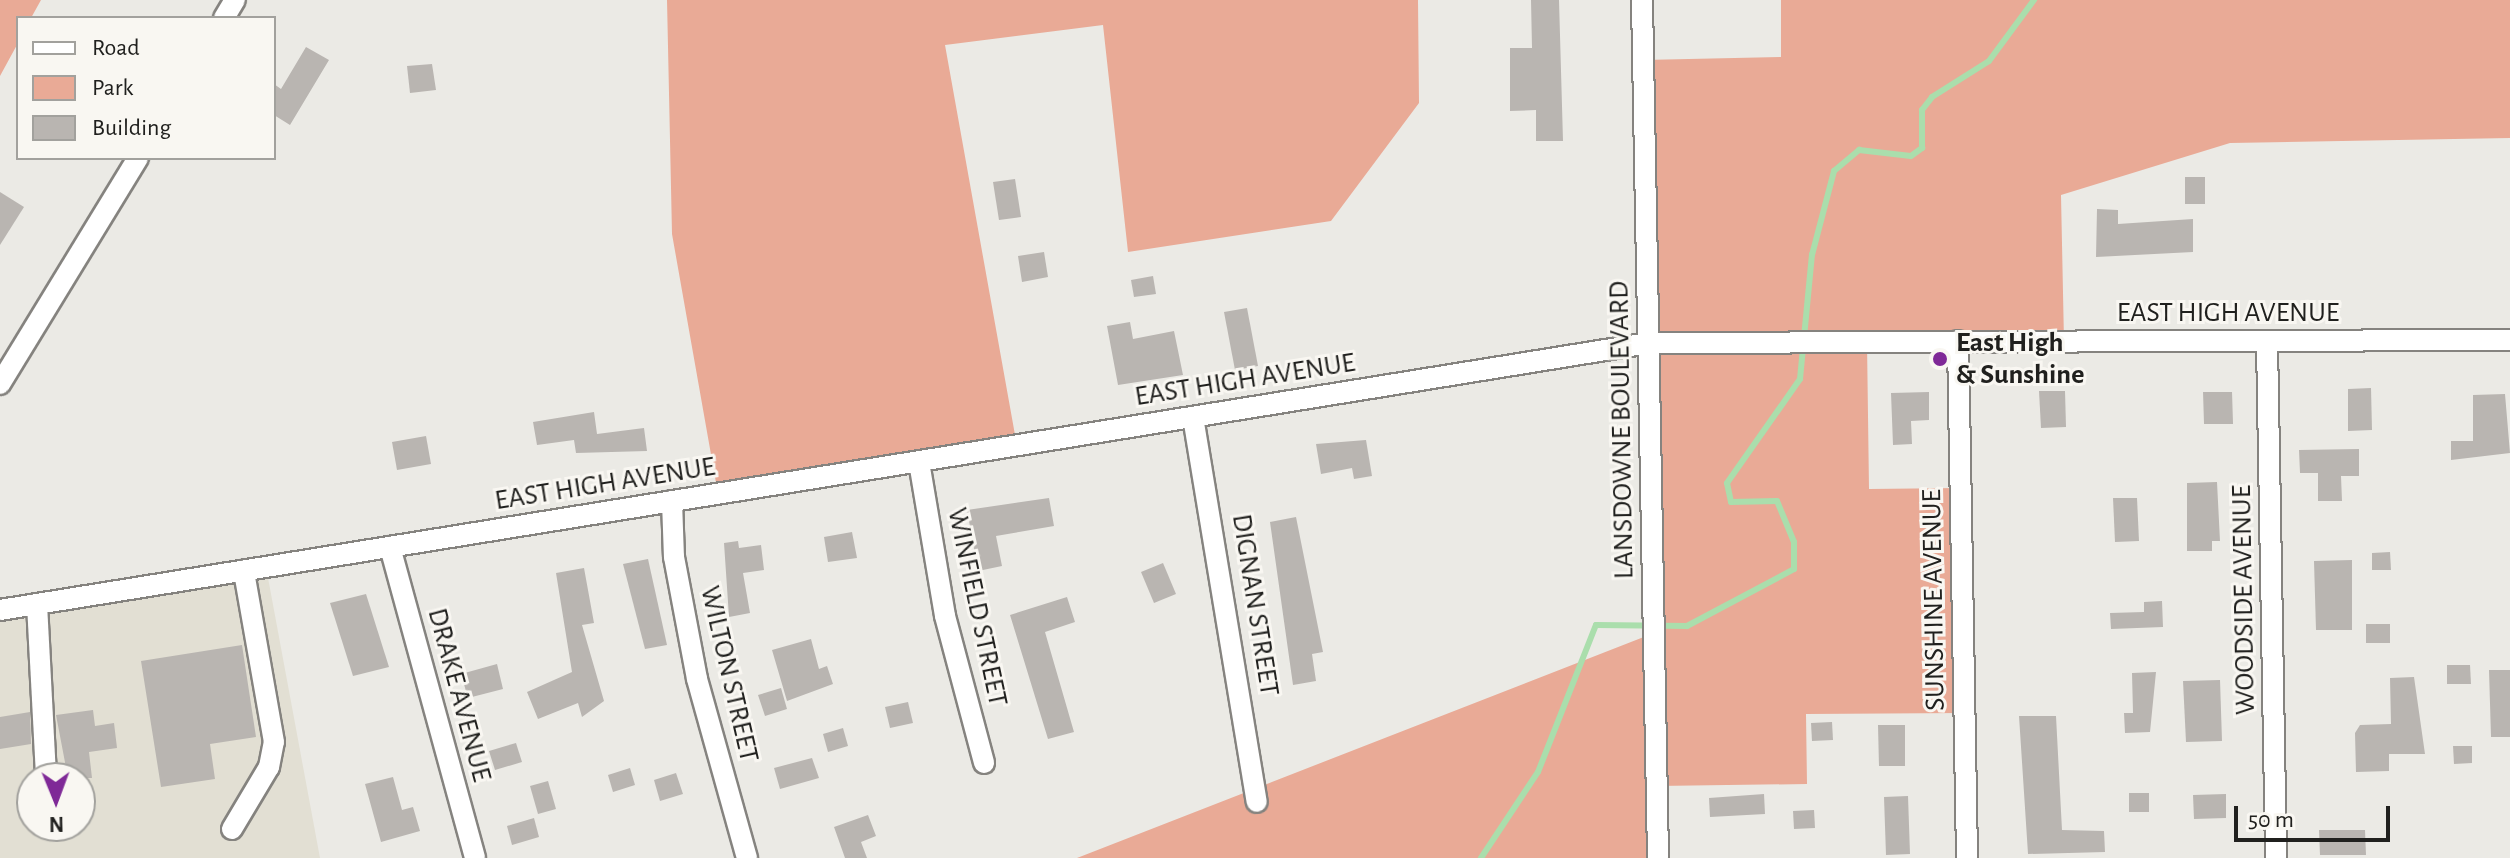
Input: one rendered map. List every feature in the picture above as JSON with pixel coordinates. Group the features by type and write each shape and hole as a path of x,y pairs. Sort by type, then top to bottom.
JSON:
{"street":[{"name":"LANSDOWNE BOULEVARD","path":"1642,0 1658,858"},
{"path":"0,384 137,160"},
{"name":"EAST HIGH AVENUE","path":"0,610 1648,343 2510,340"},
{"name":"SUNSHINE AVENUE","path":"1958,341 1967,858"},
{"name":"WOODSIDE AVENUE","path":"2267,341 2276,858"},
{"name":"DIGNAN STREET","path":"1193,417 1257,802"},
{"name":"WINFIELD STREET","path":"919,462 945,616 984,763"},
{"name":"WILTON STREET","path":"672,501 674,557 697,679 747,858"},
{"name":"DRAKE AVENUE","path":"390,547 475,858"},
{"path":"232,829 269,767 274,742 244,571"},
{"path":"37,604 45,762"}],"shaded area":[{"path":"266,567 320,858 0,858 0,610"}],"green space":[{"path":"0,0 41,0 32,16 16,16 16,47 0,76"},
{"path":"667,0 1418,0 1419,103 1331,221 1128,252 1103,25 945,45 1017,446 718,494 672,234"},
{"path":"1781,0 2510,0 2510,138 2230,143 2061,195 2064,341 1867,342 1869,489 1960,488 1964,713 1806,714 1807,784 1657,786 1658,858 1077,858 1654,633 1643,60 1781,57"}],"building":[{"path":"1531,0 1559,0 1563,141 1536,141 1536,110 1510,111 1510,48 1532,48"},
{"path":"306,47 329,60 290,125 276,116 276,85 281,89"},
{"path":"432,64 436,90 410,93 407,66"},
{"path":"2185,177 2205,177 2205,204 2185,204"},
{"path":"1015,179 1021,217 999,220 993,182"},
{"path":"0,192 24,207 0,245"},
{"path":"2097,209 2118,210 2118,224 2193,219 2193,252 2096,257"},
{"path":"1044,252 1048,277 1022,282 1018,256"},
{"path":"1153,276 1156,294 1134,297 1131,280"},
{"path":"1247,308 1258,366 1235,370 1224,312"},
{"path":"1130,322 1133,339 1174,331 1183,375 1118,385 1107,326"},
{"path":"2371,388 2372,430 2348,431 2348,389"},
{"path":"2039,391 2065,391 2066,427 2041,428"},
{"path":"1929,392 1929,420 1911,421 1912,444 1893,445 1891,393"},
{"path":"2203,392 2232,392 2233,424 2204,424"},
{"path":"2505,394 2510,453 2451,460 2451,441 2473,441 2473,395"},
{"path":"594,412 597,434 644,428 647,451 576,453 574,440 537,445 533,422"},
{"path":"426,436 431,464 397,470 392,442"},
{"path":"1366,440 1372,476 1354,479 1352,468 1321,474 1316,444"},
{"path":"2359,449 2359,476 2341,476 2342,501 2318,501 2318,473 2300,473 2299,450"},
{"path":"2217,482 2220,541 2212,541 2212,551 2187,551 2187,483"},
{"path":"1049,498 1054,526 996,536 1002,566 978,571 967,510"},
{"path":"2113,498 2137,498 2139,541 2115,542"},
{"path":"1296,517 1323,652 1312,654 1316,681 1293,685 1270,522"},
{"path":"852,532 857,558 828,562 824,537"},
{"path":"738,541 739,548 761,545 764,570 743,573 750,613 729,617 724,543"},
{"path":"2390,552 2391,570 2372,570 2372,553"},
{"path":"648,559 667,645 645,649 623,564"},
{"path":"2352,560 2352,630 2316,630 2314,561"},
{"path":"1163,563 1176,594 1154,603 1141,572"},
{"path":"584,568 594,623 582,625 604,701 582,717 578,703 538,719 527,692 572,672 556,573"},
{"path":"366,594 389,667 353,676 330,603"},
{"path":"1067,597 1075,622 1045,632 1074,732 1048,739 1010,615"},
{"path":"2162,601 2163,627 2111,629 2110,613 2144,612 2144,602"},
{"path":"2366,624 2390,624 2390,643 2366,643"},
{"path":"811,639 819,669 827,666 833,684 787,701 772,650"},
{"path":"242,645 256,737 210,744 215,779 161,787 141,661"},
{"path":"497,664 503,689 468,698 461,674"},
{"path":"2447,665 2470,665 2471,684 2447,684"},
{"path":"2489,670 2510,670 2510,737 2491,737"},
{"path":"2156,672 2150,732 2125,733 2124,713 2133,713 2132,673"},
{"path":"2414,677 2425,754 2389,754 2389,771 2356,772 2355,733 2360,725 2391,724 2390,678"},
{"path":"2220,680 2222,741 2186,742 2183,681"},
{"path":"781,688 787,709 765,716 758,695"},
{"path":"908,702 913,723 890,728 885,707"},
{"path":"93,710 95,726 114,723 117,748 89,752 90,762 65,762 56,715"},
{"path":"30,712 31,744 0,749 0,717"},
{"path":"2019,716 2056,716 2062,830 2104,831 2105,852 2028,854"},
{"path":"1832,722 1833,740 1812,741 1811,723"},
{"path":"1878,725 1905,725 1905,766 1879,766"},
{"path":"843,728 848,746 828,752 823,734"},
{"path":"516,743 522,762 495,770 489,751"},
{"path":"2453,746 2472,746 2472,763 2454,764"},
{"path":"812,758 819,778 780,789 774,768"},
{"path":"630,768 635,785 613,792 608,775"},
{"path":"676,773 683,794 660,801 654,780"},
{"path":"393,777 402,810 413,807 420,831 381,842 365,784"},
{"path":"548,781 556,809 538,814 530,786"},
{"path":"2129,793 2149,793 2149,812 2129,812"},
{"path":"1764,794 1765,814 1710,817 1709,798"},
{"path":"2226,794 2226,818 2194,819 2193,795"},
{"path":"1908,796 1910,854 1886,855 1884,797"},
{"path":"1814,810 1815,828 1794,829 1793,811"},
{"path":"868,815 876,836 861,842 867,858 845,858 834,827"},
{"path":"534,818 539,837 512,845 507,826"},
{"path":"2319,830 2365,830 2366,855 2320,855"}],"waterway":[{"path":"1481,858 1538,772 1596,625 1687,626 1794,569 1794,542 1777,501 1731,502 1727,483 1800,379 1812,255 1834,171 1859,150 1911,156 1922,148 1922,110 1932,97 1989,61 2034,0"}],"place":[{"name":"East High & Sunshine","path":"1940,359"}]}
